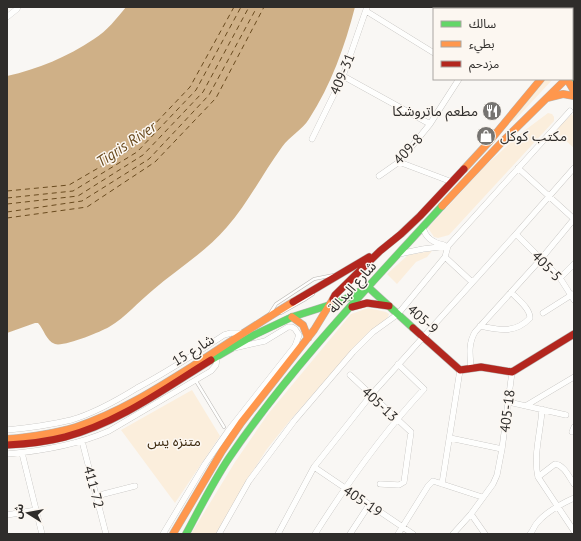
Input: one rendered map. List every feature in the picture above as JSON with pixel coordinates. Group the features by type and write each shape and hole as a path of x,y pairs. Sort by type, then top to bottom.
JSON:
{"main road":[{"name":"شارع البدالة","path":"186,534 220,472 243,437 298,366 368,287 494,150 565,80"},
{"path":"567,80 574,91"},
{"name":"شارع البدالة","path":"173,534 231,437 308,338 339,290 380,251 411,225 452,182 488,143 538,81"},
{"path":"543,100 556,95 564,94 574,96"},
{"name":"شارع 15","path":"214,355 226,351 268,317 380,251"},
{"name":"شارع 15","path":"7,445 50,440 92,428 128,412 245,336 292,317 329,306 368,287"},
{"name":"405-9","path":"368,287 460,370"},
{"path":"350,307 367,303 389,306"},
{"path":"292,317 303,325 308,338"},
{"path":"460,370 486,368 512,372 574,334"},
{"name":"شارع 15","path":"7,439 48,434 87,423 130,403 191,370"}],"street":[{"path":"7,17 16,8"},
{"path":"366,9 433,52"},
{"name":"409-31","path":"312,138 344,76 366,9"},
{"path":"344,76 430,124"},
{"name":"409-8","path":"379,176 399,162 430,124 458,80"},
{"path":"219,534 249,481 294,421 353,352 373,332 398,314 445,257 448,246 570,111"},
{"path":"399,162 452,182"},
{"path":"471,368 469,348 471,339 480,326 541,259 574,219 518,168"},
{"path":"278,534 314,467 371,395 574,168"},
{"path":"423,227 424,232 431,240 448,246"},
{"name":"405-5","path":"516,234 560,278 573,296"},
{"path":"399,254 448,246"},
{"path":"445,257 472,282"},
{"path":"560,278 574,264"},
{"path":"480,326 506,331 516,329 530,318 530,314 527,310 510,292"},
{"path":"543,313 573,296"},
{"path":"163,534 205,464 228,431 295,346 299,335 295,329 288,327 265,341 226,351"},
{"path":"7,430 58,423 92,412 137,388 228,334 235,332 245,336"},
{"path":"7,454 52,448 82,441 118,427 213,370 217,363 214,355 206,347"},
{"path":"315,534 344,488 397,419 424,389 398,364"},
{"path":"442,484 460,370"},
{"name":"405-18","path":"453,534 471,514 493,484 497,475 502,449 512,372"},
{"name":"405-13","path":"350,375 411,432 404,482 400,485 394,486 380,484"},
{"path":"527,405 574,377"},
{"path":"508,402 527,405 566,415"},
{"path":"542,409 536,459 538,476 574,531"},
{"path":"450,438 502,449"},
{"name":"411-72","path":"82,441 106,534"},
{"path":"22,453 42,534"},
{"path":"538,476 555,464 558,464 562,466 574,484"},
{"name":"405-19","path":"314,467 413,534"},
{"path":"398,534 433,481 482,497"},
{"path":"96,496 135,486"},
{"path":"530,534 536,523 558,507 574,498"},
{"path":"350,534 369,505"},
{"path":"7,515 36,510"},
{"path":"471,514 485,534"}],"lane":[{"path":"268,317 276,304 314,279 325,276 339,275"},
{"path":"196,381 224,427"}],"green space":[{"path":"545,80 552,80 515,120 512,121 512,118"},
{"path":"548,113 552,114 554,121 449,235 438,238 434,237 428,228 485,166 520,134"},
{"path":"572,114 574,118 574,148 555,131"},
{"path":"432,251 427,257 416,262 397,284 387,274 408,255"},
{"path":"368,308 386,312 389,314 388,317 347,356 292,418 267,449 247,480 216,534 191,534 235,462 268,414 351,314"},
{"name":"متنزه يس","path":"192,390 220,436 175,503 121,430"}],"water":[{"name":"Tigris River","path":"126,7 355,7 347,36 331,79 317,106 309,119 282,147 235,218 219,236 162,282 121,319 109,327 74,341 60,344 55,344 49,340 38,323 7,333 7,76 52,62 84,45 99,36 112,24"}],"ferry route":[{"path":"7,191 69,185 131,149 190,87 234,7"},
{"path":"7,198 73,191 137,152 196,90 241,7"},
{"path":"7,204 78,196 143,155 203,92 249,7"},
{"path":"7,212 82,201 149,159 209,95 257,7"},
{"path":"7,218 87,207 155,162 216,98 264,7"}],"traffic: fast":[{"path":"186,534 229,458 253,424 331,328 442,206"},
{"path":"211,360 254,335 292,317 339,302 368,287 413,328"}],"traffic: slow":[{"path":"464,169 488,143 540,80"},
{"path":"442,206 501,143 565,80"},
{"path":"568,80 574,91"},
{"path":"547,98 563,94 574,96"},
{"path":"173,534 222,451 241,423 314,330 333,299"},
{"path":"7,439 59,432 108,415 167,382 293,302"},
{"path":"292,317 303,325 308,338"}],"traffic: jam":[{"path":"333,299 335,295 380,251 420,216 464,169"},
{"path":"293,302 369,257"},
{"path":"352,307 367,303 389,306"},
{"path":"413,328 460,370 481,367 512,372 574,334"},
{"path":"7,445 58,439 85,431 140,404 211,360"}],"place":[{"name":"مطعم ماتروشكا","path":"492,111"},
{"name":"مكتب كوكل","path":"486,136"}]}
